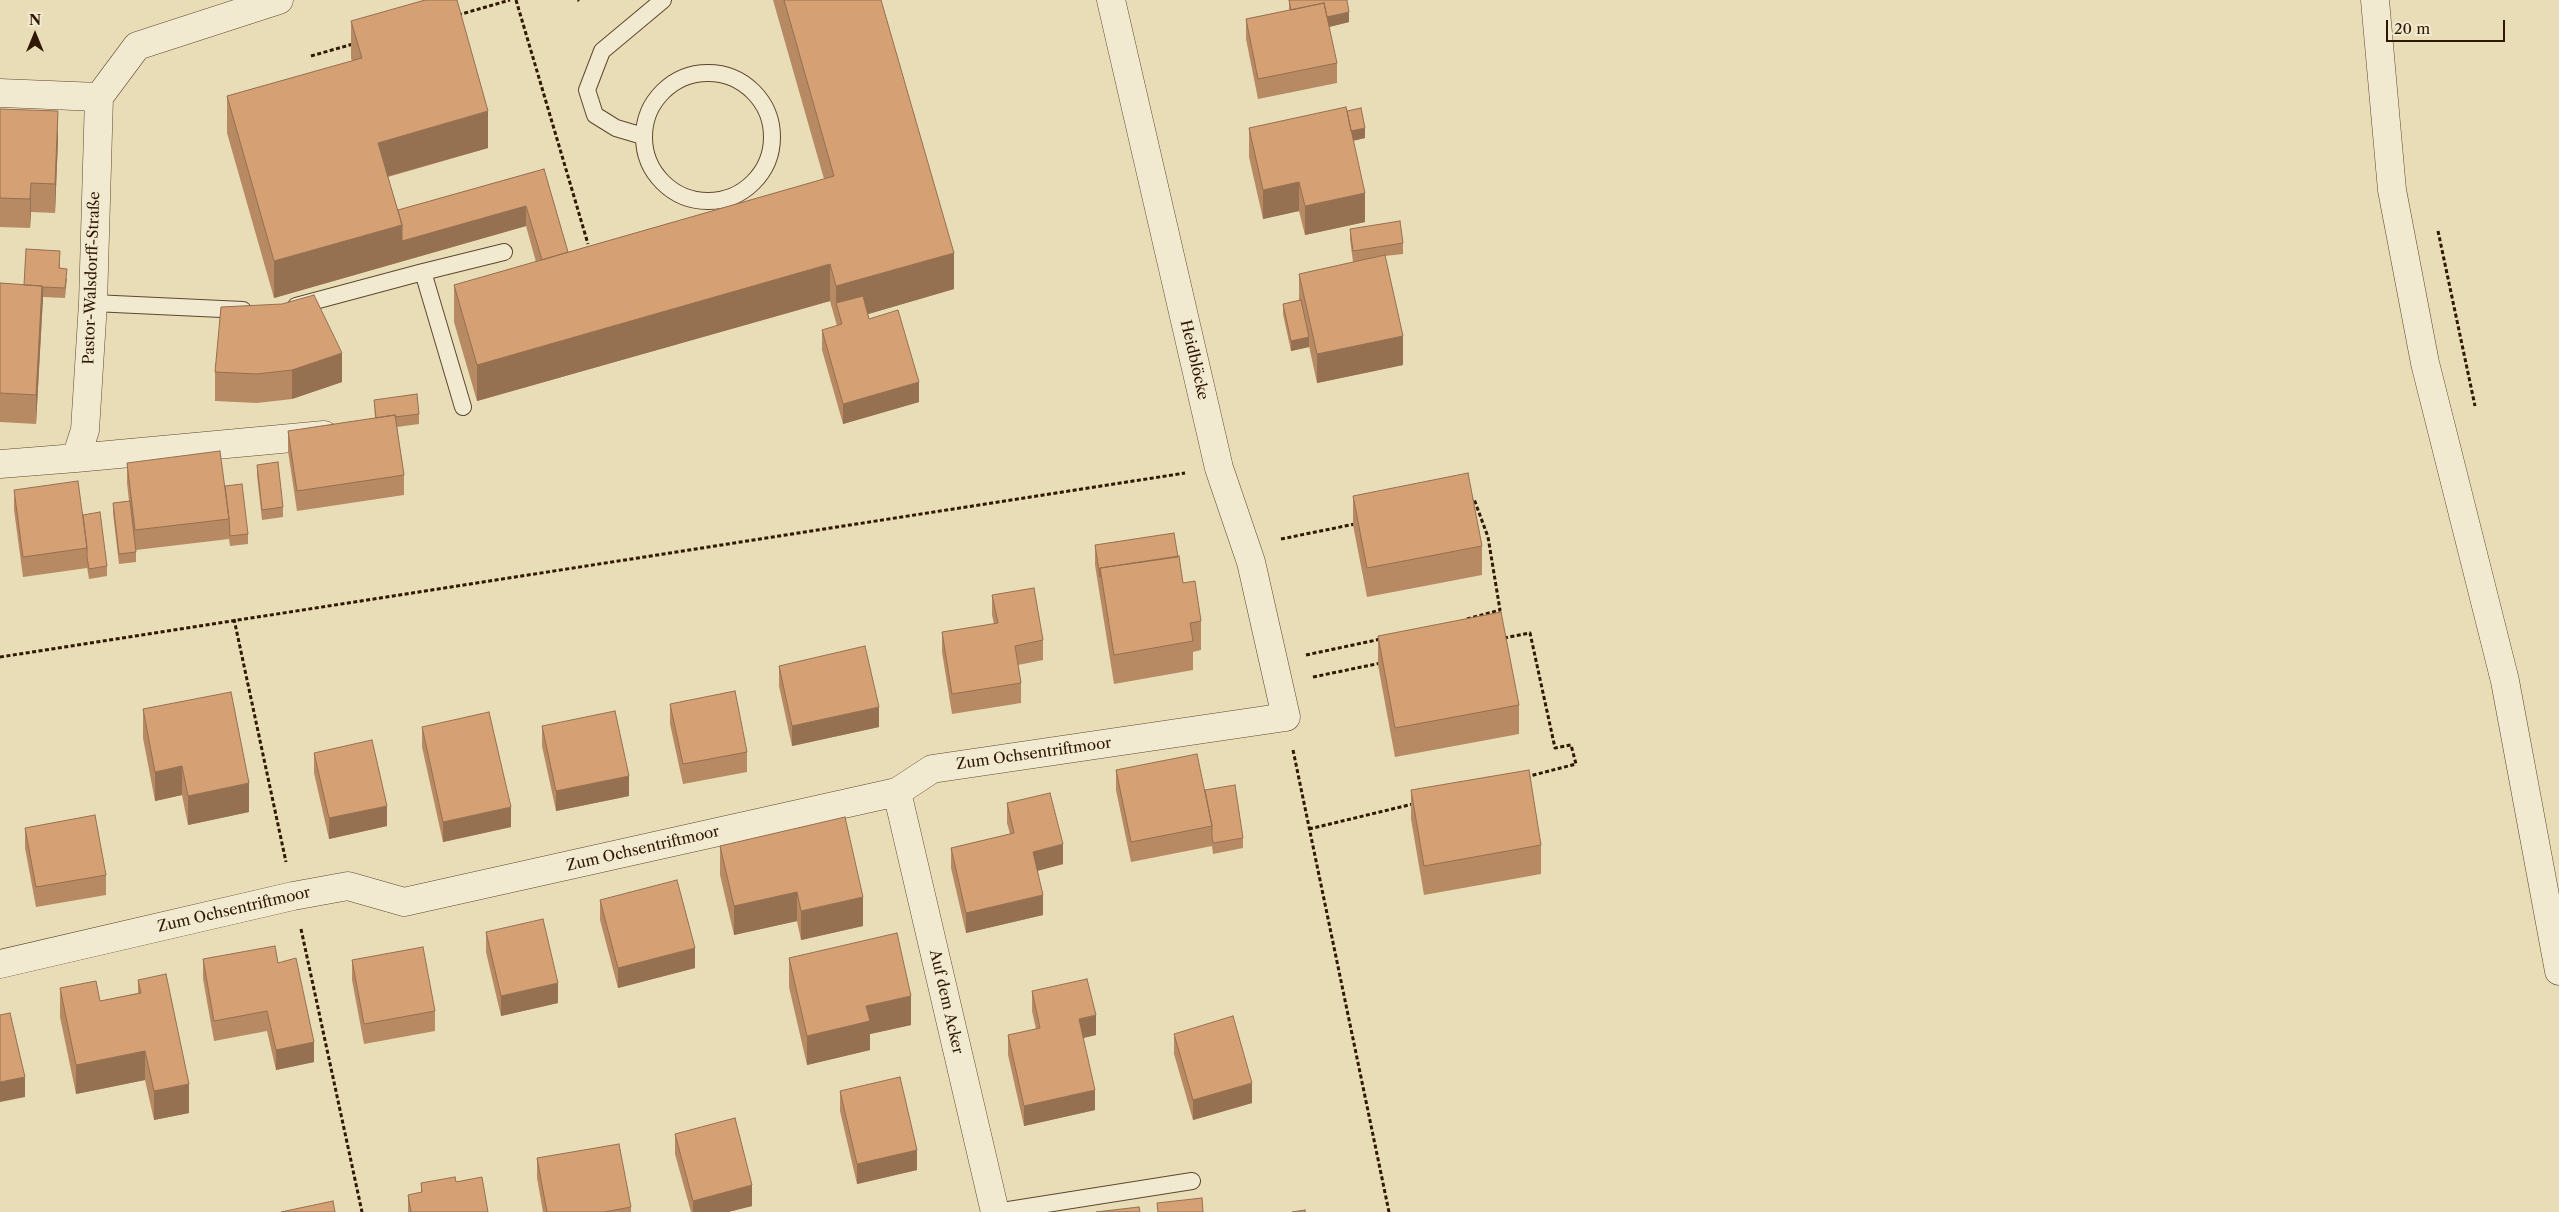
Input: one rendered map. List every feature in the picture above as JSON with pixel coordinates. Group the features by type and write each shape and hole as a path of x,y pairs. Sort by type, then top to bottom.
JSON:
{"street":[{"path":"0,92 99,97 137,46 279,0"},
{"name":"Heidblöcke","path":"1111,0 1218,468 1246,546 1286,717"},
{"path":"2375,0 2392,190 2425,363 2505,681 2559,971"},
{"name":"Pastor-Walsdorff-Straße","path":"76,458 85,430 93,303 99,97"},
{"path":"0,464 346,432"},
{"name":"Zum Ochsentriftmoor","path":"0,964 294,896 348,886 404,902 897,792 932,769 1286,717"},
{"name":"Auf dem Acker","path":"897,792 995,1212"}],"lane":[{"path":"643,136 616,128 595,115 587,90 602,51 663,0"},
{"path":"704,73 726,75 748,86 763,103 772,125 772,148 765,168 750,186 727,199 705,201 678,195 660,181 647,159 643,136 649,112 661,93 679,79 704,73"},
{"path":"276,311 504,252"},
{"path":"423,272 463,407"},
{"path":"93,303 257,310"},
{"path":"995,1212 1192,1181"}],"path":[{"path":"453,16 510,0"},
{"path":"516,0 588,244"},
{"path":"311,56 358,43"},
{"path":"2438,229 2476,411"},
{"path":"0,657 1218,468"},
{"path":"1463,620 1500,610 1488,537 1474,499 1465,501"},
{"path":"1246,546 1360,523"},
{"path":"1501,638 1530,632 1555,748 1571,745 1576,764 1519,778"},
{"path":"1276,673 1388,638"},
{"path":"1276,673 1385,662"},
{"path":"1286,717 1389,1212"},
{"path":"1309,829 1414,804"}],"building":[{"path":"425,0 457,0 488,111 378,143 402,225 274,261 227,96 362,58 351,21"},
{"path":"784,0 881,0 954,253 836,286 830,264 477,365 454,285 834,176"},
{"path":"1289,0 1347,0 1349,12 1327,17 1324,3 1291,10"},
{"path":"1324,3 1337,63 1258,79 1246,19"},
{"path":"1346,107 1365,193 1305,206 1299,182 1263,190 1249,128"},
{"path":"1361,108 1365,128 1351,131 1347,111"},
{"path":"0,109 58,111 55,184 31,183 30,199 0,198"},
{"path":"544,169 568,252 542,260 526,206 402,241 402,225 398,210"},
{"path":"1400,221 1403,243 1353,251 1350,229"},
{"path":"26,249 60,251 59,268 67,269 65,288 43,287 42,304 42,286 24,285"},
{"path":"1385,255 1403,336 1317,354 1299,274"},
{"path":"0,283 42,286 36,395 0,393"},
{"path":"314,295 342,353 292,370 257,374 215,372 221,307 282,304"},
{"path":"863,296 869,319 898,310 919,382 843,404 822,330 842,324 836,303"},
{"path":"1301,300 1309,337 1291,341 1283,304"},
{"path":"417,394 419,414 376,418 374,400"},
{"path":"395,415 404,475 297,491 288,431"},
{"path":"220,451 229,519 135,530 127,463"},
{"path":"278,462 283,507 262,510 257,465"},
{"path":"1468,473 1482,546 1367,568 1353,496"},
{"path":"78,481 87,548 23,557 14,490"},
{"path":"242,484 248,534 230,536 225,486"},
{"path":"130,501 136,552 119,554 113,503"},
{"path":"100,512 107,566 89,569 83,515"},
{"path":"1174,533 1178,557 1100,568 1100,577 1095,545"},
{"path":"1179,556 1183,583 1195,581 1201,621 1190,623 1193,641 1114,655 1100,568"},
{"path":"1034,588 1043,640 1015,646 1021,683 952,694 942,632 998,623 992,595"},
{"path":"1501,612 1519,705 1395,728 1378,636"},
{"path":"865,646 879,707 792,726 779,666"},
{"path":"735,691 747,752 683,764 670,704"},
{"path":"231,692 249,783 188,796 182,766 155,772 143,709"},
{"path":"615,711 629,776 556,791 542,726"},
{"path":"489,712 511,807 443,822 422,727"},
{"path":"372,740 387,806 329,818 314,753"},
{"path":"1197,754 1212,826 1131,842 1116,770"},
{"path":"1529,770 1541,845 1424,866 1411,790"},
{"path":"1235,785 1243,838 1213,843 1212,826 1205,790"},
{"path":"1050,793 1063,844 1033,852 1043,895 966,913 951,848 1014,833 1007,803"},
{"path":"95,815 106,875 36,887 25,828"},
{"path":"845,817 863,897 801,911 797,892 734,906 720,846"},
{"path":"677,880 695,948 618,968 600,900"},
{"path":"543,919 558,983 501,996 486,932"},
{"path":"897,933 911,996 866,1006 870,1021 807,1036 789,958"},
{"path":"275,946 278,963 296,958 314,1042 276,1050 267,1011 214,1021 203,959"},
{"path":"423,947 435,1011 364,1024 352,960"},
{"path":"166,974 189,1084 154,1091 145,1051 76,1065 60,988 96,981 100,1001 141,993 138,980"},
{"path":"1087,979 1096,1015 1079,1019 1095,1090 1024,1106 1008,1035 1040,1028 1032,991"},
{"path":"10,1013 25,1077 0,1082 0,1015"},
{"path":"1233,1016 1252,1083 1193,1100 1174,1034"},
{"path":"900,1077 917,1150 857,1164 840,1091"},
{"path":"735,1118 752,1185 693,1201 675,1134"},
{"path":"619,1144 631,1207 604,1212 547,1212 537,1158"},
{"path":"455,1177 456,1182 482,1177 488,1212 411,1212 408,1195 422,1192 421,1183"},
{"path":"1202,1198 1203,1212 1158,1212 1157,1203"},
{"path":"333,1201 335,1212 281,1212"},
{"path":"1139,1207 1140,1212 1096,1212"}]}
